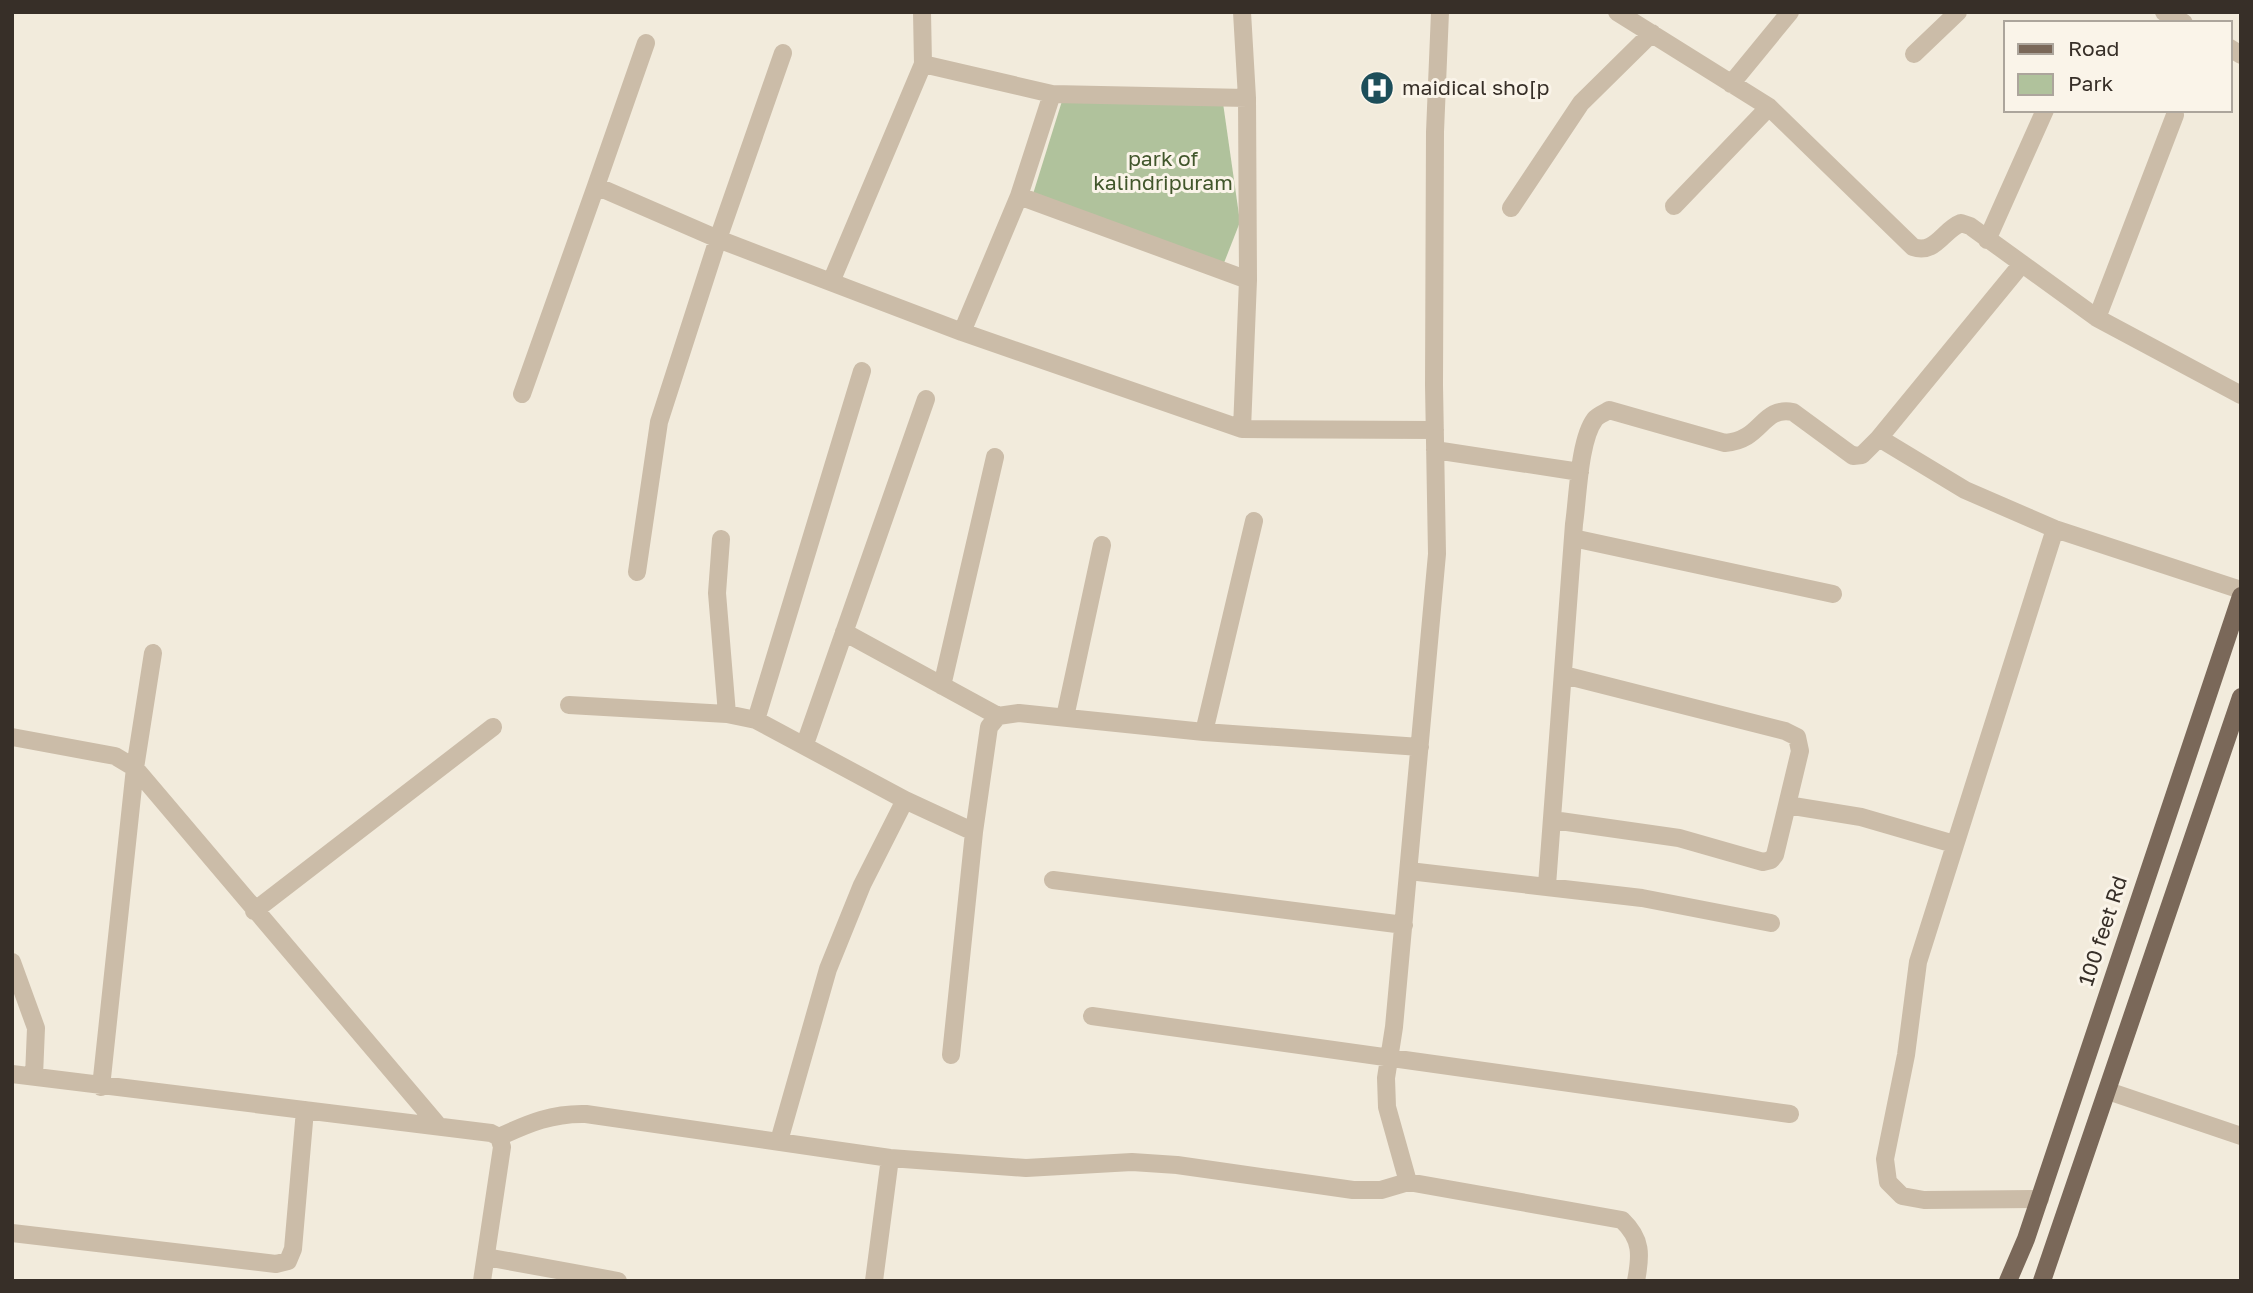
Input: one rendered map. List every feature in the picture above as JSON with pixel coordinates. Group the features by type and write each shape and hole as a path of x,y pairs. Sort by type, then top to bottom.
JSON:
{"main road":[{"name":"100 feet Rd","path":"2008,1281 2040,1199 2241,596"},
{"path":"2042,1281 2241,698"}],"street":[{"path":"831,282 923,64 922,12"},
{"path":"1242,12 1247,98 1248,280 1242,429"},
{"path":"1408,1182 1387,1107 1386,1078 1404,925 1437,554 1435,132 1440,12"},
{"path":"1617,12 1769,107 1913,247 1922,250 1932,247 1954,226 1961,223 2097,318 2241,395"},
{"path":"1731,84 1790,12"},
{"path":"1914,54 1958,12"},
{"path":"2164,12 2180,21"},
{"path":"1511,208 1581,103 1651,33"},
{"path":"522,394 646,43"},
{"path":"637,572 659,422 718,239 783,53"},
{"path":"923,64 1052,94 1247,98"},
{"path":"962,332 1019,196 1052,94"},
{"path":"1674,206 1769,107"},
{"path":"1987,240 2044,112"},
{"path":"2097,318 2175,115"},
{"path":"596,186 718,239 962,332 1242,429 1435,430"},
{"path":"1019,196 1248,280"},
{"path":"1548,885 1573,538 1580,472 1588,433 1596,417 1609,410 1725,443 1739,442 1753,436 1772,413 1784,410 1793,412 1845,453 1863,455 2021,265"},
{"path":"756,720 862,371"},
{"path":"805,744 926,400"},
{"path":"1879,438 1965,491 2055,529 2241,590"},
{"path":"1435,450 1580,472"},
{"path":"942,686 995,457"},
{"path":"1204,732 1254,521"},
{"path":"2040,1199 1924,1200 1902,1196 1888,1182 1885,1158 1906,1055 1918,962 2055,529"},
{"path":"1573,538 1833,594"},
{"path":"721,539 717,593 727,714"},
{"path":"1065,718 1102,545"},
{"path":"844,632 998,716 1019,713 1204,732 1420,747"},
{"path":"101,1087 135,768 153,653"},
{"path":"1553,820 1679,838 1763,862 1771,860 1775,855 1800,751 1797,737 1564,675"},
{"path":"569,705 727,714 756,720 905,800 974,832"},
{"path":"951,1055 974,832 989,727 998,716"},
{"path":"254,911 493,727"},
{"path":"12,737 115,756 135,768 436,1124"},
{"path":"779,1141 828,969 862,885 905,800"},
{"path":"1787,805 1861,817 1954,844"},
{"path":"1409,871 1642,898 1772,923"},
{"path":"1053,880 1404,925"},
{"path":"12,962 36,1028 34,1076"},
{"path":"1092,1016 1790,1114"},
{"path":"12,1074 101,1087 436,1124 499,1137 534,1120 559,1113 586,1114 890,1158 1026,1168 1132,1162 1177,1165 1353,1190 1381,1190 1408,1182 1622,1220 1634,1231 1640,1246 1636,1281"},
{"path":"2108,1091 2241,1136"},
{"path":"12,1234 276,1264 288,1261 293,1250 305,1110"},
{"path":"482,1281 502,1147 499,1137"},
{"path":"874,1281 890,1158"},
{"path":"486,1257 618,1281"}],"green space":[{"name":"park of kalindripuram","path":"1062,101 1223,103 1240,222 1222,268 1033,194"}],"place":[{"name":"maidical sho[p","path":"1377,88"}]}
